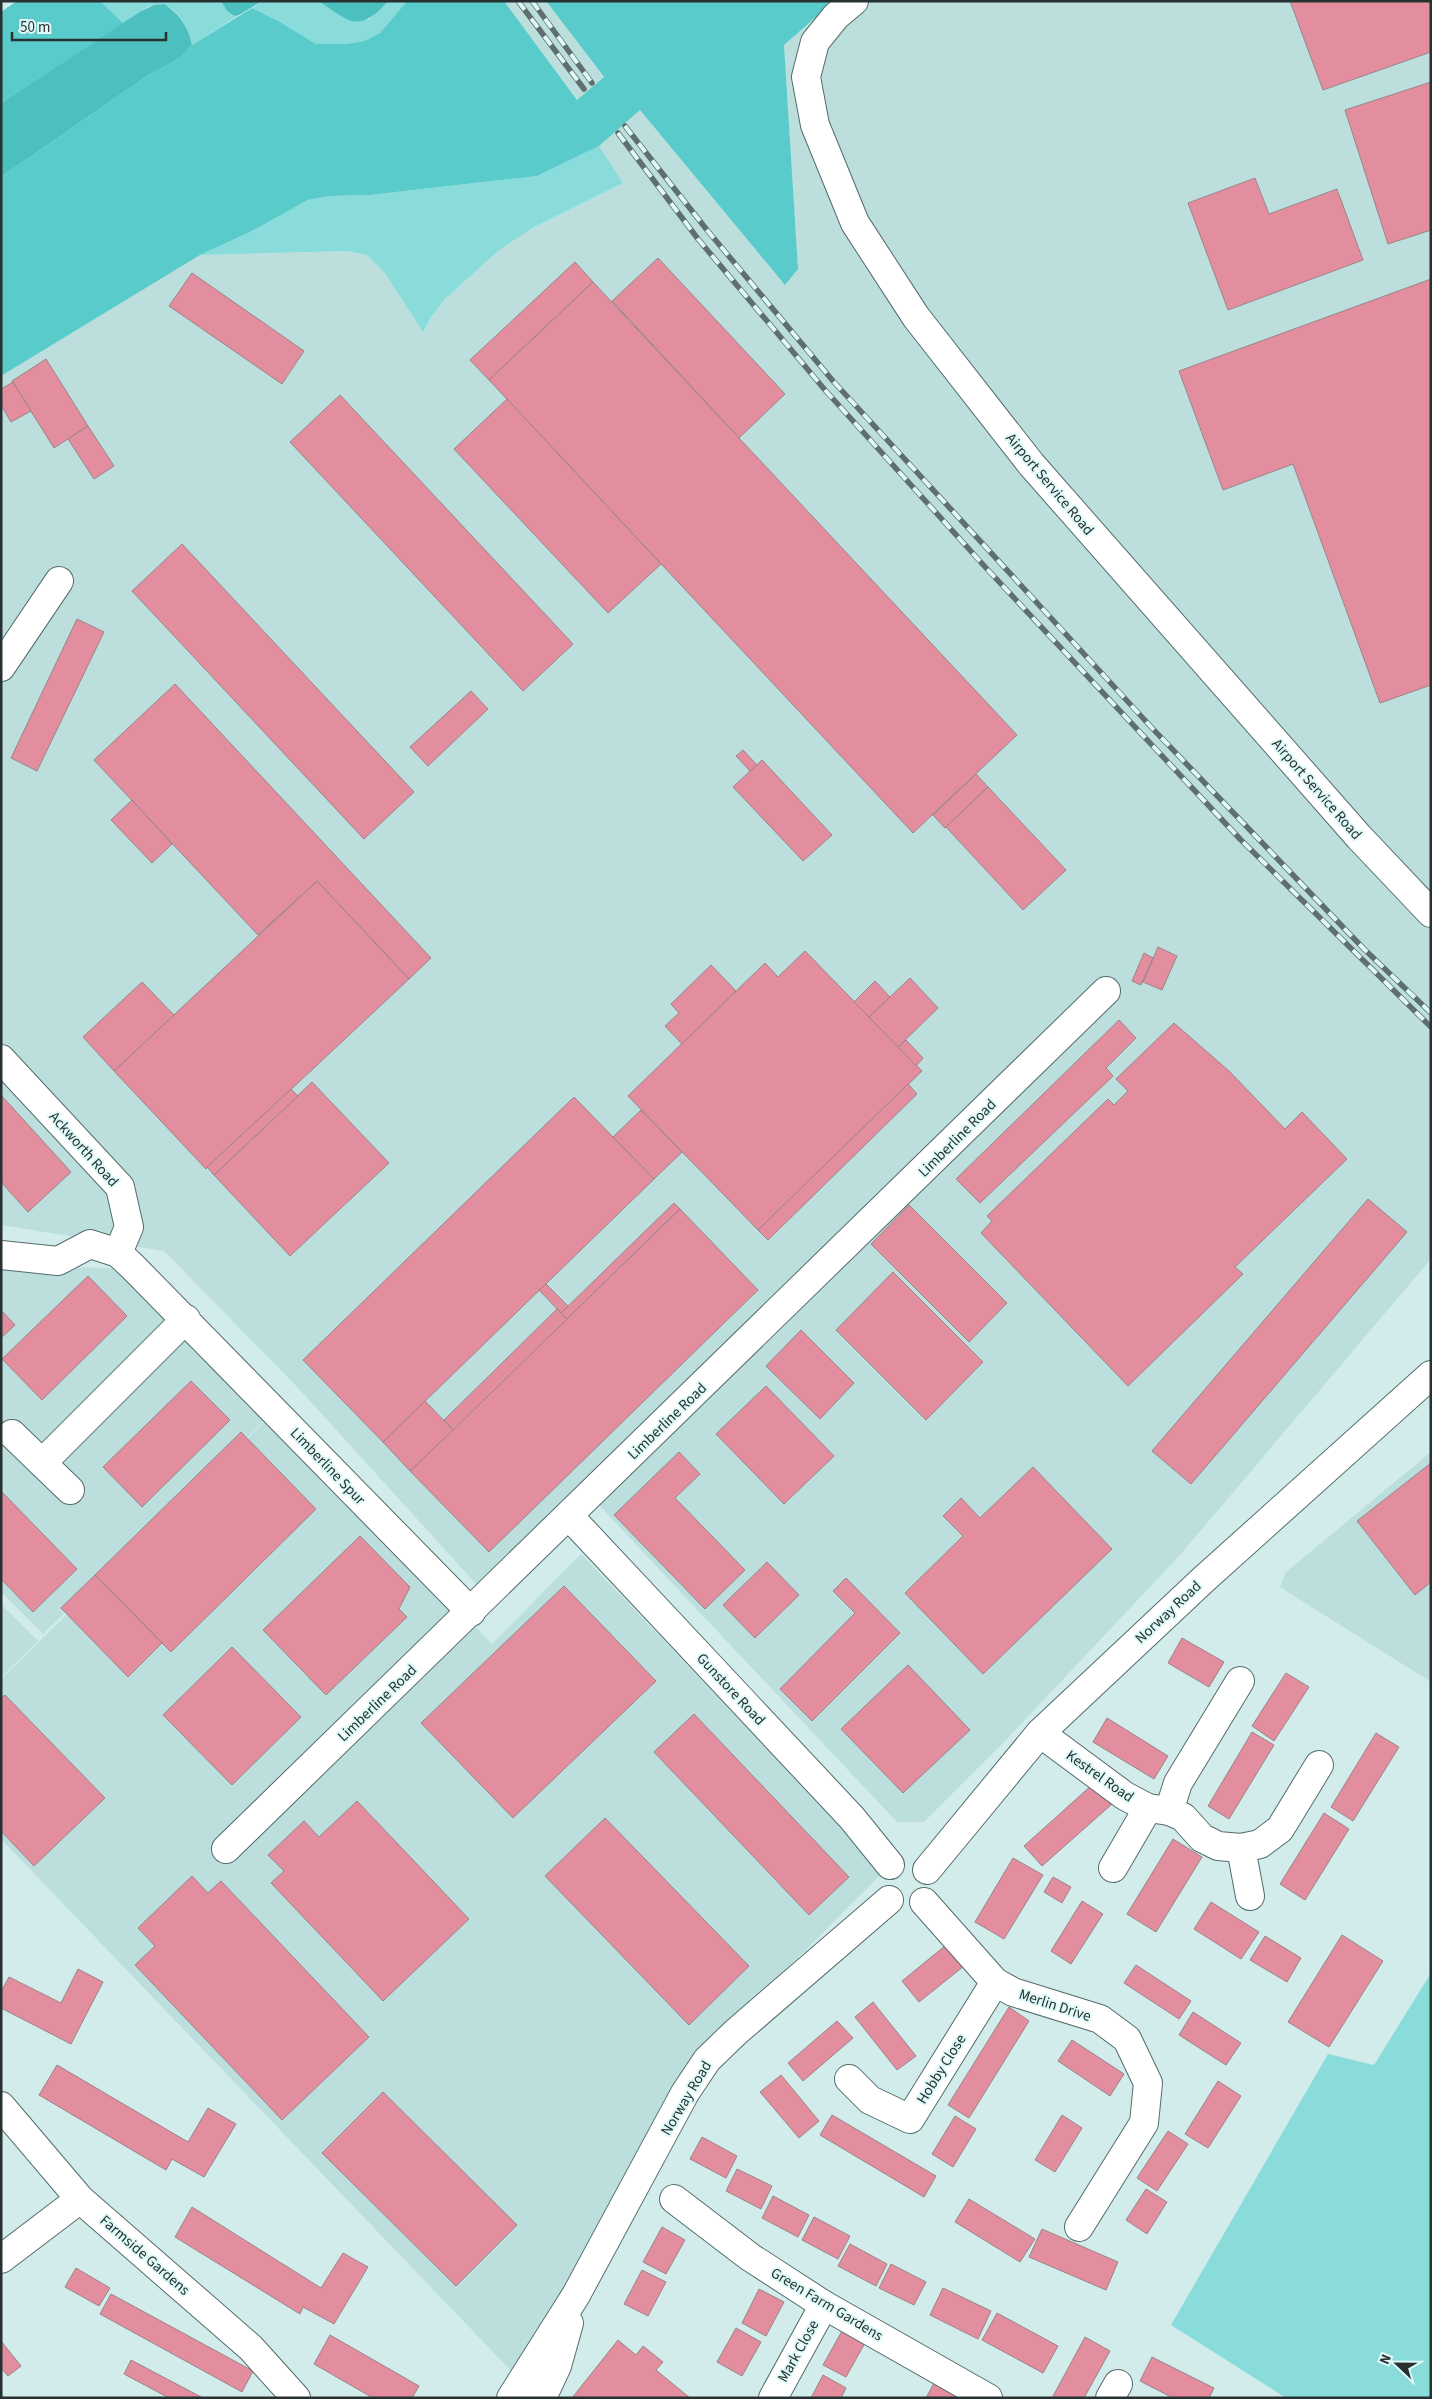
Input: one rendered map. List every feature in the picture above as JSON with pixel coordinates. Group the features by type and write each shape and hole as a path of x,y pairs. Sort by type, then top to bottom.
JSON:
{"street":[{"name":"Airport Service Road","path":"854,1 836,16 815,42 806,77 815,125 855,223 916,316 1031,464 1359,837 1431,913"},
{"path":"1,667 58,581"},
{"name":"Limberline Road","path":"226,1849 1106,992"},
{"name":"Ackworth Road","path":"1,1059 120,1187 130,1227 118,1252"},
{"name":"Limberline Spur","path":"1,1255 58,1261 90,1244 118,1252 186,1319 471,1612"},
{"path":"42,1463 186,1319"},
{"name":"Norway Road","path":"927,1870 1040,1733 1204,1579 1431,1375"},
{"path":"12,1434 70,1490"},
{"name":"Gunstore Road","path":"569,1516 846,1812 890,1865"},
{"path":"1113,1868 1178,1783 1240,1680"},
{"name":"Kestrel Road","path":"1040,1733 1125,1796 1183,1817 1202,1838 1218,1846 1241,1848 1260,1844 1280,1829 1319,1765"},
{"path":"1241,1848 1250,1896"},
{"path":"911,1859 922,1864 927,1870 931,1885 924,1902 908,1908 901,1908 889,1900 882,1884 884,1874 890,1865 896,1861 911,1859"},
{"name":"Norway Road","path":"535,2398 574,2307 686,2093 707,2060 736,2032 889,1900"},
{"name":"Merlin Drive","path":"924,1902 995,1982 1013,1992 1100,2019 1127,2039 1148,2083 1144,2124 1079,2226"},
{"name":"Hobby Close","path":"849,2079 870,2100 910,2119 995,1982"},
{"name":"Farmside Gardens","path":"1,2106 80,2199 251,2348 296,2398"},
{"path":"1,2259 80,2199"},
{"name":"Green Farm Gardens","path":"674,2199 750,2257 824,2305 988,2398"},
{"name":"Mark Close","path":"773,2398 824,2305"},
{"name":"Norway Road","path":"511,2398 574,2307"},
{"name":"Norway Road","path":"542,2398 557,2366 574,2307"}],"shaded area":[{"path":"17,1 100,1 123,23 1,103 1,12"},
{"path":"100,1 221,1 227,11 233,16 239,15 192,45 180,17 168,7 161,5 149,6 123,23"},
{"path":"221,1 262,1 234,16 227,11"},
{"path":"262,1 318,1 326,6 368,20 388,1 407,1 380,33 364,41 346,44 316,44 280,22 252,8"},
{"path":"318,1 388,1 378,12 369,18 354,21 346,19"},
{"path":"407,1 504,1 577,100 604,77 546,1 834,1 784,45 798,269 785,285 640,110 599,146 537,176 370,195 329,196 308,200 252,231 200,255 1,376 1,177 147,76 180,58 192,45 252,8 280,22 316,44 346,44 364,41 380,33"},
{"path":"504,1 546,1 604,78 577,100"},
{"path":"834,1 1431,1 1431,1259 1180,1555 1005,1741 924,1822 897,1822 579,1484 477,1585 300,1390 164,1251 1,1225 1,376 200,255 347,251 367,255 385,273 423,331 445,299 498,251 534,227 623,183 599,146 640,110 785,285 798,269 784,45"},
{"path":"164,4 179,17 186,27 190,38 192,45 180,58 147,76 1,177 1,103 141,11 154,5"},
{"path":"599,146 623,183 534,227 498,251 445,299 431,317 423,332 385,273 367,255 347,251 200,255 252,231 308,200 329,196 370,195 537,176"},
{"path":"1,1266 118,1268 271,1414 43,1634 1,1592"},
{"path":"271,1415 492,1644 581,1554 884,1871 682,2075 517,2377 1,1839 1,1679"},
{"path":"1431,1452 1431,1682 1280,1587 1286,1572"},
{"path":"1,1604 38,1641 1,1677"},
{"path":"1431,1973 1431,2398 1286,2398 1171,2325 1328,2054 1374,2065"}],"building":[{"path":"1290,1 1431,1 1431,52 1323,90"},
{"path":"1431,82 1431,230 1388,244 1345,110"},
{"path":"1255,178 1269,214 1337,189 1363,260 1228,310 1188,203"},
{"path":"658,258 785,394 739,438 612,301"},
{"path":"575,262 593,282 489,380 470,360"},
{"path":"192,273 304,351 282,384 169,306"},
{"path":"1431,279 1431,685 1380,703 1293,464 1223,490 1179,371"},
{"path":"593,282 1017,735 913,833 489,380"},
{"path":"46,359 88,426 54,448 12,381"},
{"path":"13,382 31,411 11,422 1,405 1,389"},
{"path":"340,395 573,644 523,691 290,442"},
{"path":"507,399 661,564 608,613 454,449"},
{"path":"88,426 114,466 94,479 68,439"},
{"path":"182,544 414,792 364,839 132,591"},
{"path":"77,619 104,632 37,771 11,758"},
{"path":"175,684 431,958 409,979 317,881 258,935 94,760"},
{"path":"471,691 488,709 428,766 410,747"},
{"path":"743,750 757,765 750,771 736,756"},
{"path":"762,760 832,835 803,861 733,787"},
{"path":"976,774 988,787 945,828 933,815"},
{"path":"988,787 1066,870 1023,910 946,827"},
{"path":"132,800 172,844 152,863 111,820"},
{"path":"317,881 409,979 206,1169 114,1071"},
{"path":"1158,947 1177,956 1162,990 1143,982"},
{"path":"805,951 922,1071 758,1230 628,1096 765,963 778,977"},
{"path":"1144,953 1153,958 1141,985 1132,981"},
{"path":"711,965 736,991 682,1044 665,1026 679,1013 671,1004"},
{"path":"910,978 938,1008 898,1047 869,1017"},
{"path":"875,981 890,997 869,1017 854,1002"},
{"path":"142,982 174,1015 114,1071 83,1037"},
{"path":"1119,1020 1136,1038 1106,1068 1113,1076 980,1203 956,1179"},
{"path":"1174,1023 1229,1071 1285,1129 1302,1112 1347,1159 1235,1267 1243,1274 1128,1386 981,1233 992,1221 987,1216 1108,1099 1114,1105 1128,1091 1116,1079"},
{"path":"906,1040 923,1058 916,1066 898,1047"},
{"path":"312,1082 389,1163 290,1256 214,1175"},
{"path":"908,1084 917,1094 768,1240 758,1230"},
{"path":"291,1089 298,1096 214,1175 207,1167"},
{"path":"1,1095 71,1172 28,1212 1,1182"},
{"path":"574,1097 654,1179 383,1442 303,1360"},
{"path":"641,1110 682,1152 654,1179 613,1137"},
{"path":"1368,1199 1407,1232 1191,1484 1152,1451"},
{"path":"674,1203 680,1209 567,1319 561,1313"},
{"path":"909,1205 1007,1303 969,1342 871,1244"},
{"path":"680,1209 758,1290 489,1552 410,1471"},
{"path":"893,1272 983,1362 926,1420 836,1330"},
{"path":"88,1276 127,1316 42,1400 2,1359"},
{"path":"546,1284 568,1306 561,1313 539,1290"},
{"path":"557,1309 567,1319 453,1430 444,1420"},
{"path":"1,1310 15,1325 1,1338"},
{"path":"801,1330 854,1383 820,1419 766,1366"},
{"path":"191,1381 230,1420 142,1507 103,1467"},
{"path":"766,1386 834,1456 784,1504 716,1434"},
{"path":"425,1401 453,1430 410,1471 383,1442"},
{"path":"241,1432 316,1509 171,1652 95,1575"},
{"path":"679,1452 700,1474 675,1498 745,1570 705,1609 614,1515"},
{"path":"1431,1463 1431,1582 1415,1595 1357,1521"},
{"path":"1033,1467 1112,1549 983,1674 905,1593 963,1536 943,1516 961,1498 980,1518"},
{"path":"1,1491 77,1569 33,1612 1,1579"},
{"path":"360,1536 410,1587 399,1609 407,1617 326,1695 263,1630"},
{"path":"767,1562 799,1595 755,1638 723,1605"},
{"path":"95,1575 162,1643 128,1677 61,1608"},
{"path":"846,1578 900,1633 812,1721 780,1689 855,1613 833,1591"},
{"path":"564,1586 656,1681 513,1818 421,1723"},
{"path":"1182,1638 1224,1662 1209,1687 1168,1663"},
{"path":"232,1647 301,1717 232,1785 163,1715"},
{"path":"908,1665 970,1730 903,1793 841,1729"},
{"path":"1286,1673 1309,1687 1274,1741 1252,1726"},
{"path":"5,1695 105,1798 34,1866 1,1831 1,1698"},
{"path":"694,1714 849,1877 809,1915 654,1752"},
{"path":"1107,1718 1168,1756 1154,1779 1093,1742"},
{"path":"1252,1732 1274,1745 1229,1819 1208,1806"},
{"path":"1376,1733 1399,1747 1353,1821 1331,1807"},
{"path":"1093,1784 1112,1804 1042,1866 1024,1846"},
{"path":"357,1801 469,1919 383,2001 271,1883 284,1871 268,1855 304,1821 319,1837"},
{"path":"1324,1813 1349,1829 1305,1900 1280,1884"},
{"path":"605,1818 749,1966 689,2025 545,1876"},
{"path":"1173,1839 1202,1857 1156,1932 1127,1914"},
{"path":"1013,1858 1043,1875 1004,1939 975,1922"},
{"path":"192,1876 208,1893 221,1881 369,2037 282,2120 135,1965 155,1946 138,1928"},
{"path":"1053,1877 1071,1887 1062,1903 1044,1892"},
{"path":"1082,1901 1103,1914 1071,1964 1051,1951"},
{"path":"1211,1902 1259,1932 1241,1959 1194,1929"},
{"path":"1342,1935 1383,1961 1329,2047 1288,2022"},
{"path":"1265,1936 1301,1958 1287,1982 1250,1960"},
{"path":"946,1945 964,1966 919,2002 902,1981"},
{"path":"1136,1965 1191,2001 1179,2019 1124,1983"},
{"path":"78,1969 103,1982 71,2044 1,2008 1,1992 9,1977 61,2003"},
{"path":"873,2002 916,2056 897,2070 855,2017"},
{"path":"1009,2007 1029,2021 969,2118 948,2105"},
{"path":"1193,2012 1241,2043 1226,2065 1179,2035"},
{"path":"837,2021 853,2038 803,2081 788,2063"},
{"path":"1072,2040 1124,2074 1110,2096 1058,2061"},
{"path":"57,2065 188,2142 208,2108 236,2124 204,2177 172,2159 166,2170 39,2095"},
{"path":"781,2075 819,2121 799,2138 760,2092"},
{"path":"1218,2081 1241,2096 1208,2148 1185,2134"},
{"path":"383,2092 517,2225 456,2286 322,2153"},
{"path":"832,2115 936,2176 924,2197 820,2135"},
{"path":"1062,2115 1082,2128 1055,2172 1035,2160"},
{"path":"955,2116 976,2129 953,2167 932,2154"},
{"path":"1168,2131 1188,2144 1157,2191 1137,2178"},
{"path":"702,2137 737,2156 726,2178 690,2159"},
{"path":"737,2169 772,2186 761,2209 726,2191"},
{"path":"1146,2189 1167,2202 1147,2234 1126,2220"},
{"path":"773,2196 809,2215 798,2237 762,2218"},
{"path":"969,2199 1035,2239 1020,2262 955,2222"},
{"path":"192,2207 321,2288 343,2253 368,2267 334,2324 303,2307 300,2314 175,2237"},
{"path":"814,2217 850,2236 838,2259 802,2240"},
{"path":"662,2227 685,2240 666,2274 643,2262"},
{"path":"1042,2229 1118,2262 1106,2290 1029,2257"},
{"path":"850,2244 887,2264 876,2286 838,2266"},
{"path":"891,2264 926,2282 914,2305 879,2288"},
{"path":"76,2268 110,2288 99,2306 65,2287"},
{"path":"642,2270 666,2282 648,2316 624,2304"},
{"path":"943,2288 991,2311 978,2339 930,2315"},
{"path":"759,2289 784,2302 766,2336 742,2323"},
{"path":"111,2294 253,2371 242,2392 100,2314"},
{"path":"997,2313 1058,2346 1043,2373 982,2340"},
{"path":"736,2328 761,2342 742,2376 717,2362"},
{"path":"842,2331 865,2343 846,2377 823,2365"},
{"path":"330,2335 419,2386 412,2398 373,2398 314,2364"},
{"path":"1085,2337 1110,2351 1084,2398 1052,2398"},
{"path":"618,2340 636,2355 643,2346 663,2362 656,2370 690,2398 572,2398"},
{"path":"1,2341 21,2366 8,2376 1,2368"},
{"path":"1152,2357 1214,2388 1209,2398 1173,2398 1140,2381"},
{"path":"131,2360 203,2398 169,2398 124,2374"},
{"path":"823,2375 846,2388 841,2398 811,2398"},
{"path":"934,2383 959,2395 957,2398 926,2398"}],"railway":[{"path":"518,1 584,89"},
{"path":"532,1 592,83"},
{"path":"625,126 707,230 833,381 1153,729 1364,949 1431,1013"},
{"path":"618,133 698,239 825,390 987,569 1240,839 1431,1027"}]}
